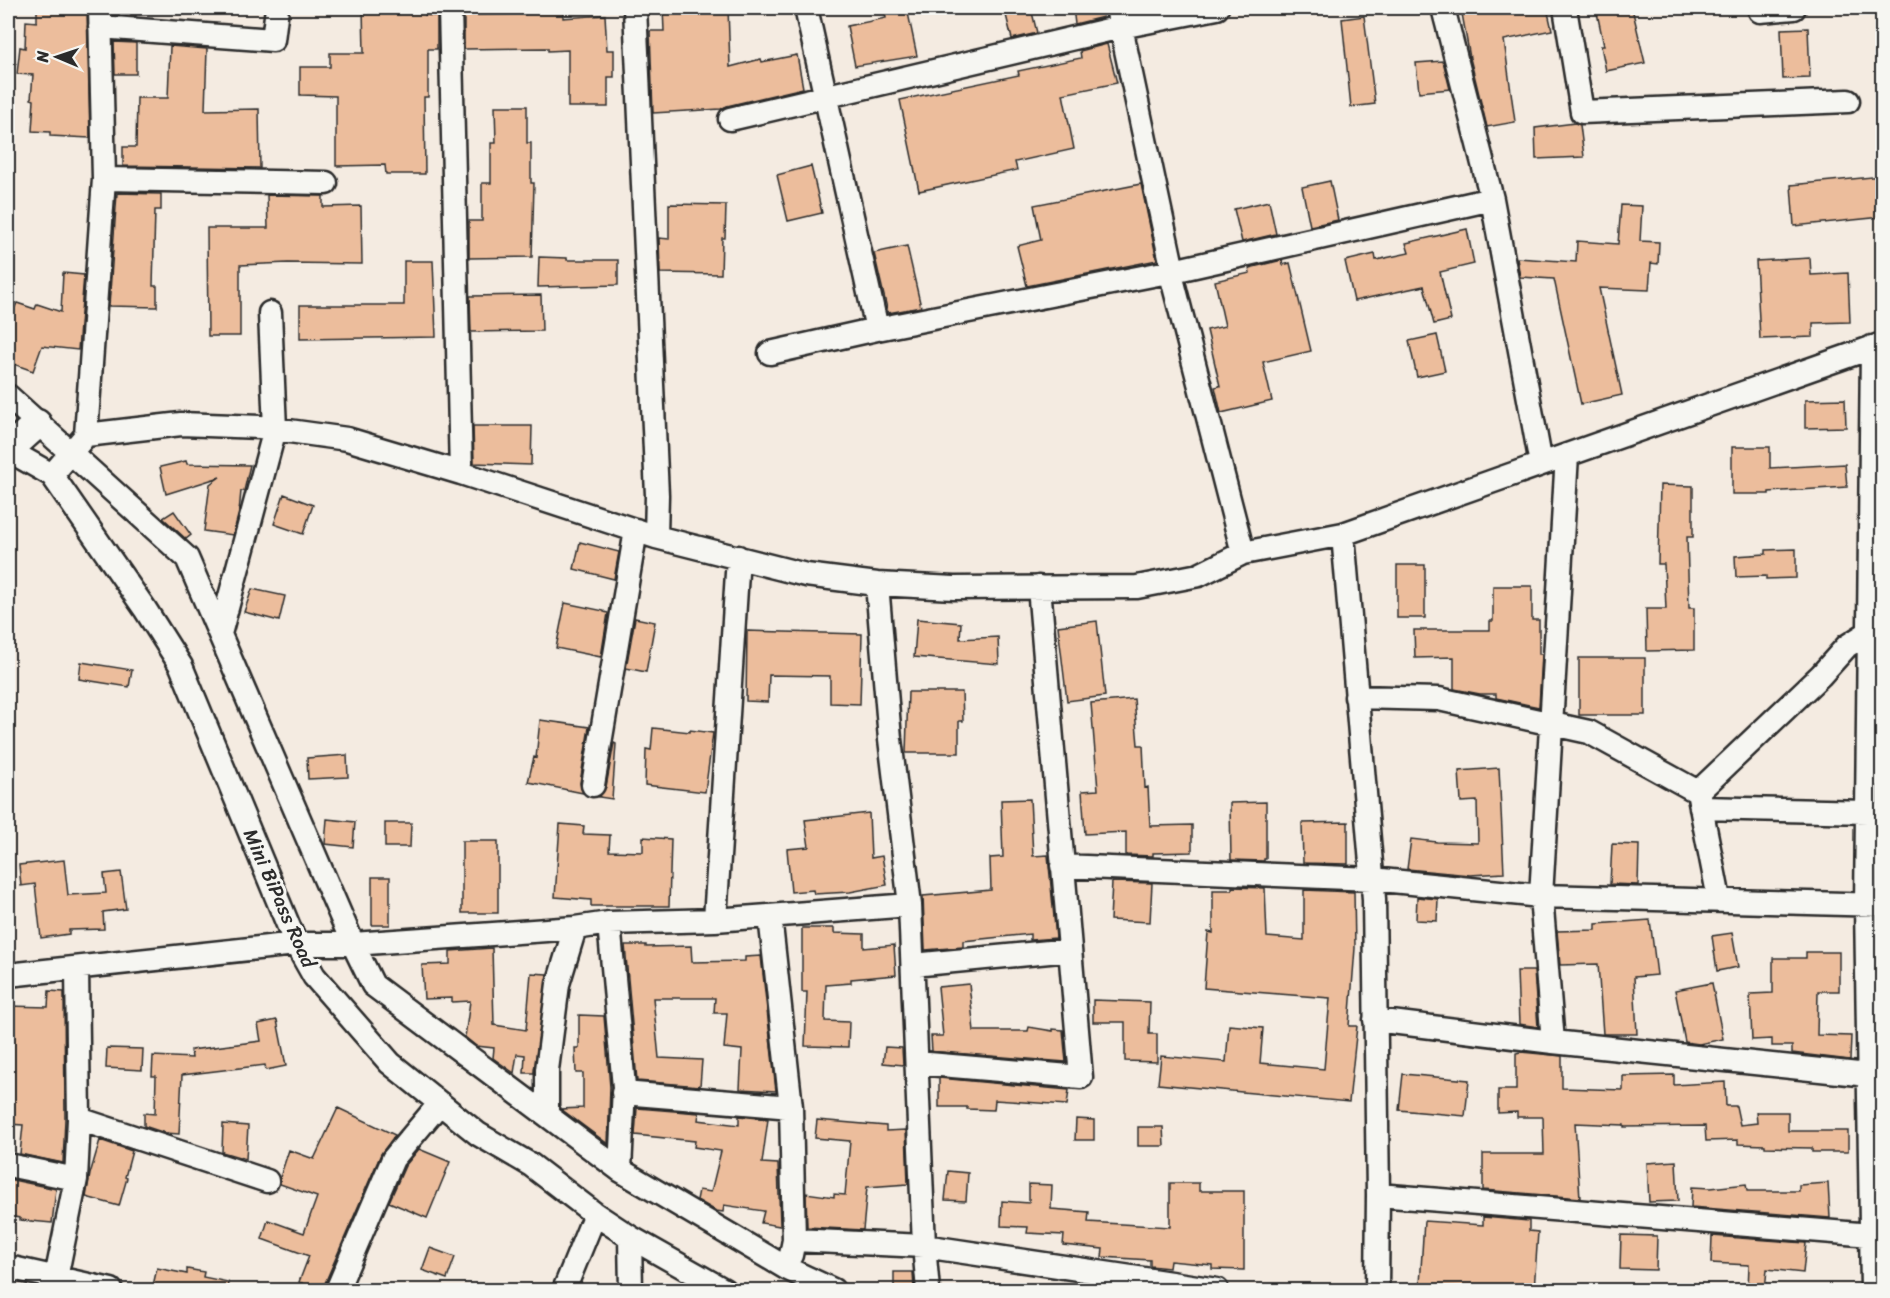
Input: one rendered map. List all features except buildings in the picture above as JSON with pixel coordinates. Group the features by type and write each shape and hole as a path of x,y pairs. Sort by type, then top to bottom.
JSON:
{"main road":[{"path":"8,450 38,424"}],"street":[{"path":"52,475 86,435 104,179 100,17 273,40 277,8"},
{"path":"450,8 461,473"},
{"path":"593,785 646,533 657,495 635,8"},
{"path":"806,8 878,329"},
{"path":"730,119 825,96 1119,17 1217,8"},
{"path":"1443,8 1492,199 1541,464"},
{"path":"1565,8 1582,112 1848,101"},
{"path":"1759,8 1760,11 1794,8"},
{"path":"1119,17 1173,271 1173,282 1243,553"},
{"path":"104,179 326,183"},
{"path":"770,353 878,329 1173,271 1492,199"},
{"path":"220,634 275,429 270,313"},
{"path":"86,435 181,424 275,429 347,439 646,533 806,575 877,584 954,588 1137,587 1199,575 1243,553 1343,534 1877,345 1874,622 1868,813 1874,905 1868,1074 1872,1290"},
{"path":"8,396 187,558 353,944 373,985 620,1170 788,1269 833,1290"},
{"name":"Mini BiPass Road","path":"8,450 52,475 182,666 296,944 314,976 390,1063 478,1134 531,1165 595,1214 630,1237 724,1290"},
{"path":"1553,1041 1541,896 1567,454"},
{"path":"1343,534 1372,879 1378,1195 1377,1290"},
{"path":"715,920 738,558"},
{"path":"877,584 890,739 910,905 924,1246 928,1290"},
{"path":"916,1063 1081,1077 1039,587"},
{"path":"1699,800 1847,646 1874,622"},
{"path":"1356,697 1438,699 1589,732 1699,800 1868,813"},
{"path":"1699,800 1719,899"},
{"path":"1062,866 1372,879 1541,896 1719,899 1874,905"},
{"path":"8,975 296,944 353,944 575,928 609,923 715,920 910,905"},
{"path":"770,916 791,1107 794,1240 788,1269"},
{"path":"609,923 623,1093 620,1170"},
{"path":"547,1115 547,1070 558,984 575,928"},
{"path":"913,964 1070,950"},
{"path":"56,1278 76,1179 79,1119 77,968"},
{"path":"1375,1020 1868,1074"},
{"path":"623,1093 791,1107"},
{"path":"337,1290 393,1159 440,1103"},
{"path":"79,1119 267,1181"},
{"path":"8,1165 76,1179"},
{"path":"1378,1195 1871,1235"},
{"path":"564,1290 595,1214"},
{"path":"630,1237 632,1290"},
{"path":"794,1240 924,1246 1131,1284 1216,1290"},
{"path":"8,1267 111,1290"}]}
